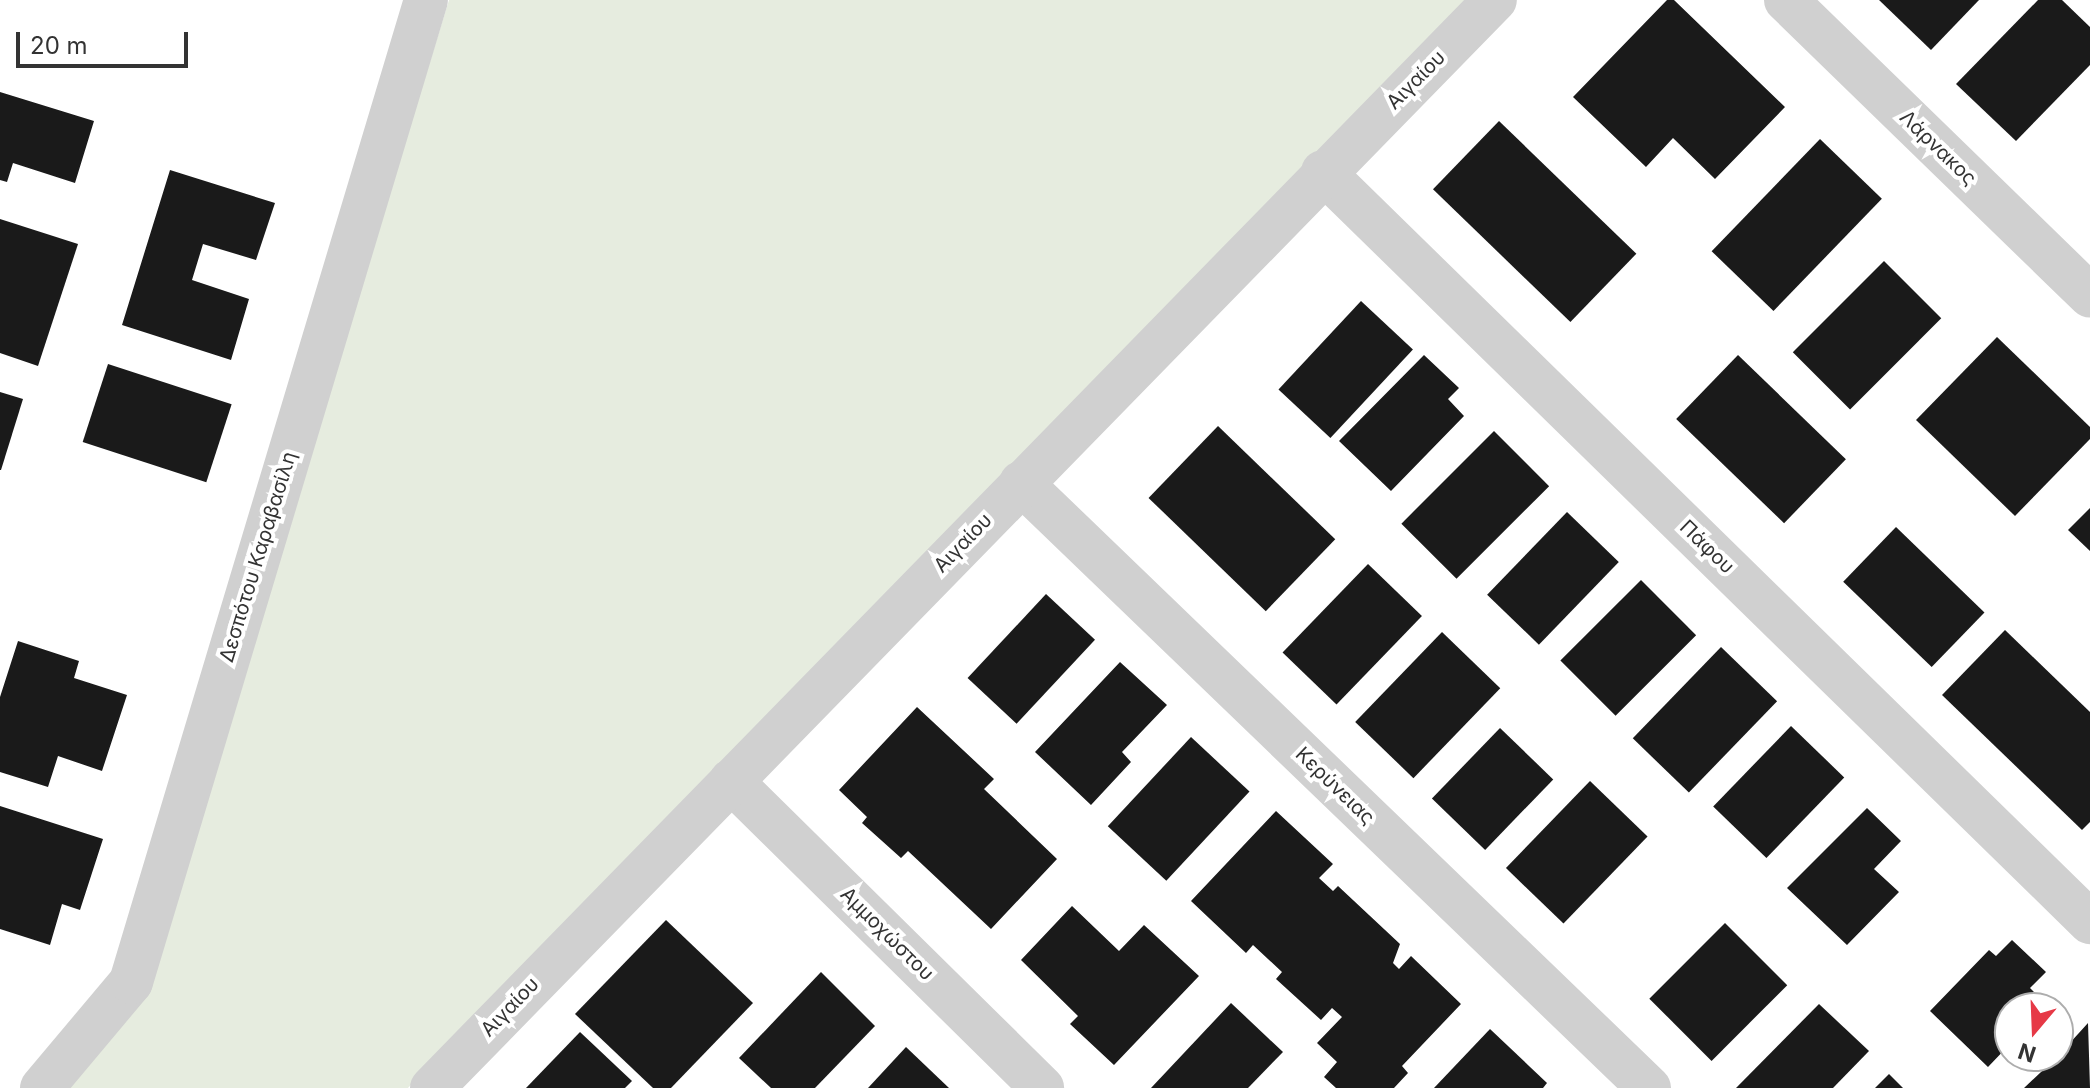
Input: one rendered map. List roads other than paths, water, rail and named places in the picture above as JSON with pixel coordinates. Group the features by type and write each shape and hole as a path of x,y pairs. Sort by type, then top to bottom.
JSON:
{"street":[{"name":"Δεσπότου Καραβασίλη","path":"42,1088 131,982 426,0"},
{"name":"Αιγαίου","path":"432,1088 1323,172 1495,0"},
{"name":"Λάρνακος","path":"1786,0 2090,296"},
{"name":"Πάφου","path":"1323,172 2090,922"},
{"name":"Κερύνειας","path":"1021,483 1649,1088"},
{"name":"Αμμοχώστου","path":"731,781 1042,1088"}]}
